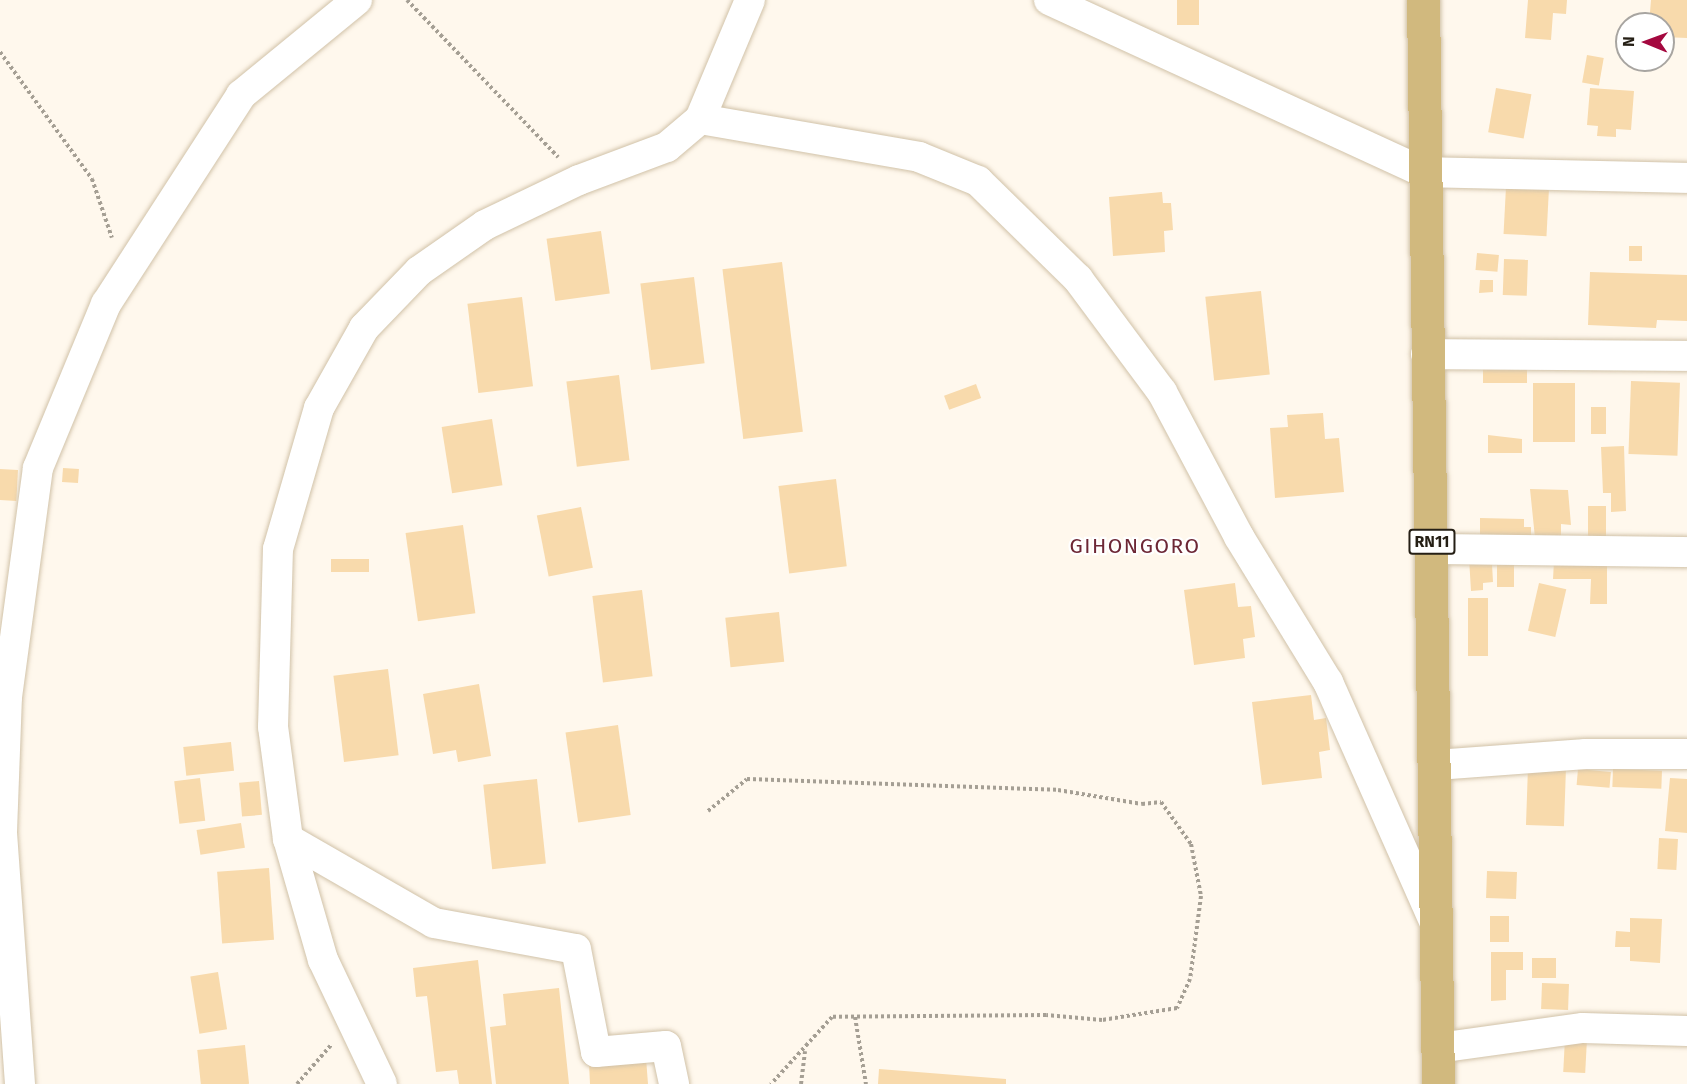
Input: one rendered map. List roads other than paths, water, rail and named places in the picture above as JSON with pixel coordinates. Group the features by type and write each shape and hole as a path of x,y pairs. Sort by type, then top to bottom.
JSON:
{"main road":[{"name":"RN11","path":"1423,0 1426,354 1436,765 1435,924 1438,1084"}],"street":[{"path":"20,1084 2,832 7,697 38,468 106,304 241,95 357,0"},
{"path":"382,1084 324,960 288,839 273,727 278,549 319,408 364,328 419,272 485,225 579,180 668,147 700,119 750,0"},
{"path":"1049,0 1423,172 1687,178"},
{"path":"700,119 919,157 978,181 1078,279 1162,392 1239,537 1328,682 1435,924"},
{"path":"1426,354 1687,356"},
{"path":"1432,549 1687,552"},
{"path":"1436,765 1586,754 1687,754"},
{"path":"288,839 434,923 576,949 596,1052 666,1046 674,1084"},
{"path":"1438,1048 1583,1029 1687,1030"}],"district":[{"name":"GIHONGORO","path":"1135,546"}]}
